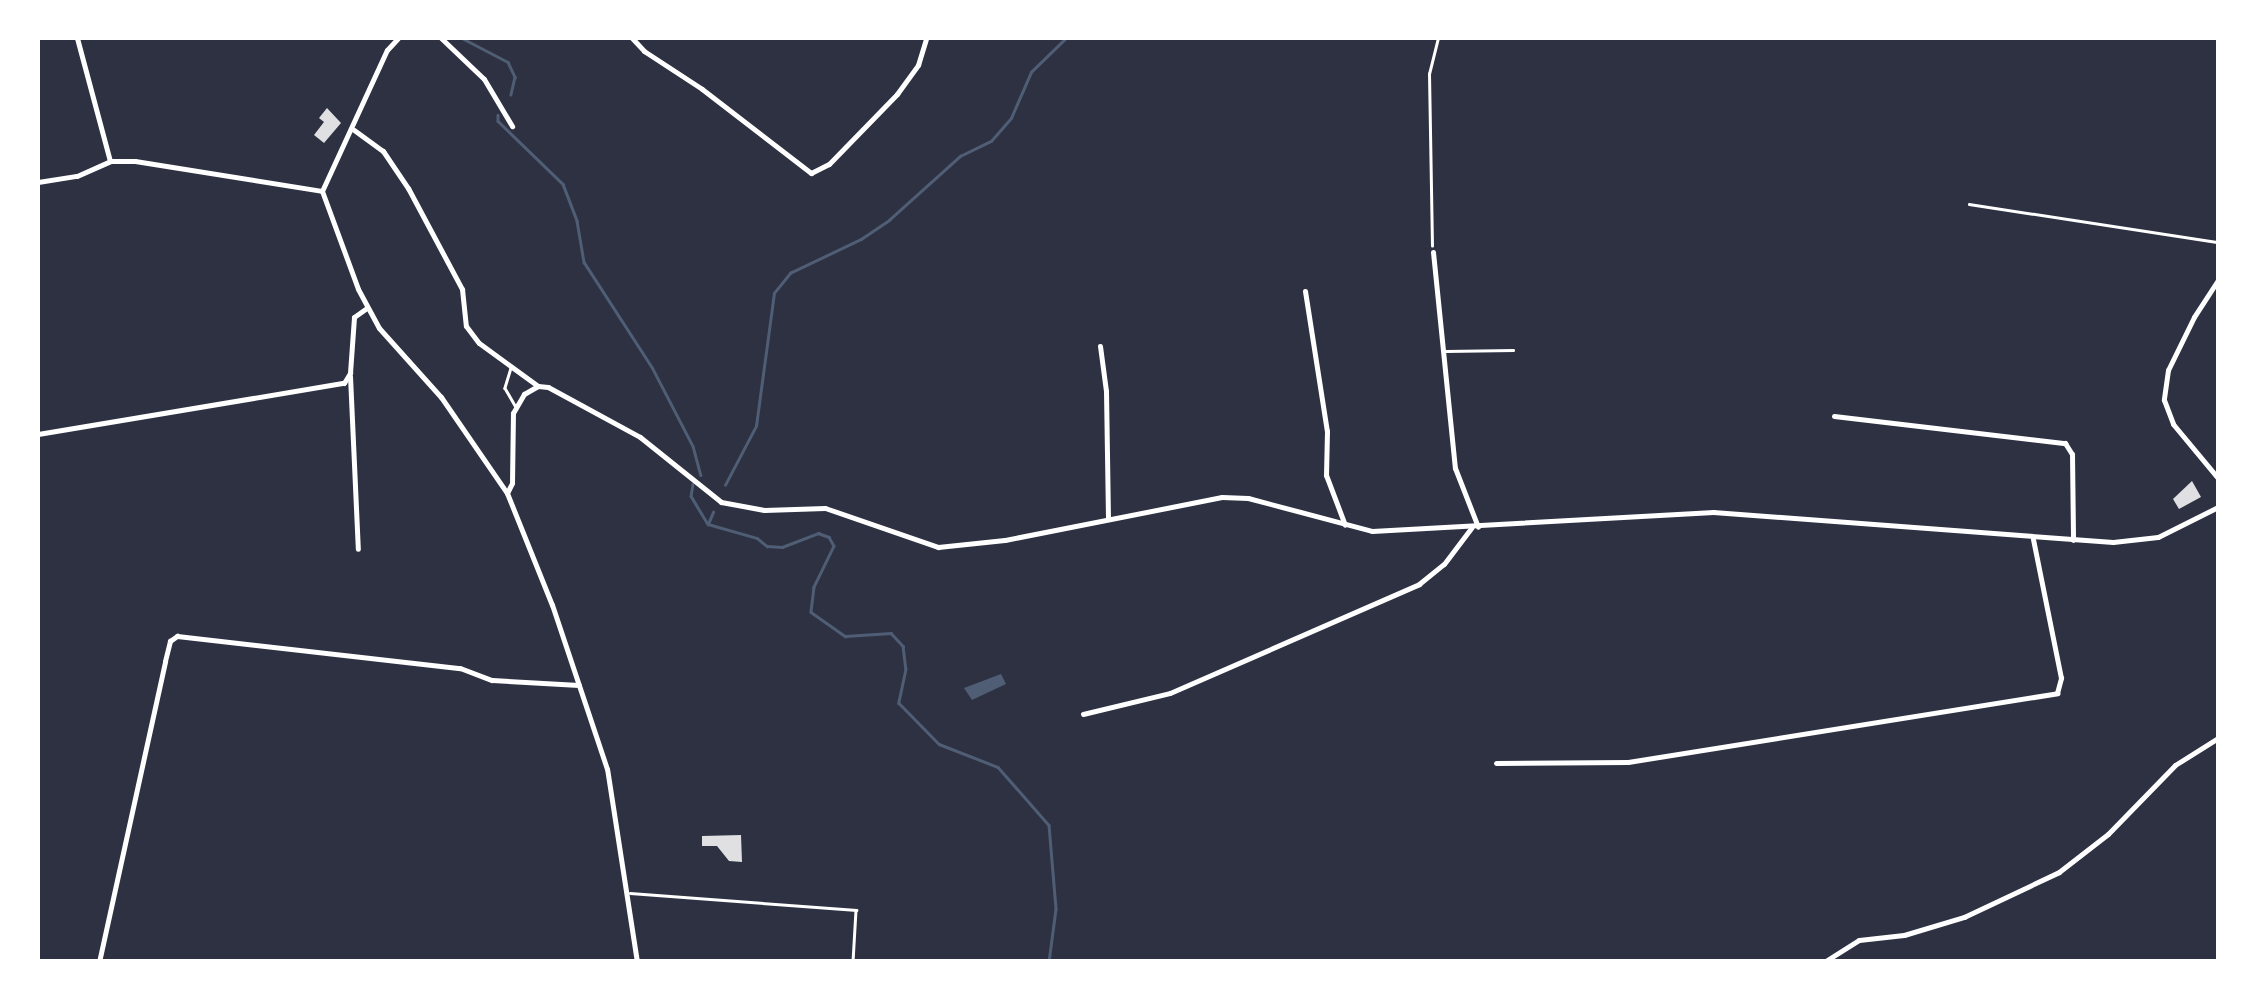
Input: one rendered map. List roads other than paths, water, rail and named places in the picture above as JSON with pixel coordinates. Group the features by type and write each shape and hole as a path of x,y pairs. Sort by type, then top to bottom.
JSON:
{"street":[{"path":"77,38 110,162"},
{"path":"398,38 387,50 354,130 322,190 379,328 459,420 507,493 579,685 611,785 637,962"},
{"path":"441,38 484,80 512,126"},
{"path":"632,38 644,51 702,89 811,172 829,164 897,94 918,65 926,38"},
{"path":"354,130 382,151 408,188 462,289 466,326 479,343 538,386 548,386 634,434 715,499 737,507 825,508 938,547 1005,540 1222,497 1248,498 1345,524 1398,532 1713,512 2072,540 2146,540 2218,506"},
{"path":"38,182 77,176 110,162 134,161 322,190"},
{"path":"1433,252 1455,468 1475,527"},
{"path":"2218,280 2194,317 2168,370 2164,400 2172,424 2218,478"},
{"path":"1304,291 1327,431 1326,474 1345,524"},
{"path":"358,549 350,334 354,318 368,308"},
{"path":"1100,346 1106,391 1108,518"},
{"path":"38,434 328,388 344,384 350,373"},
{"path":"507,493 512,483 516,406 538,386"},
{"path":"1834,416 2066,443 2072,454 2072,540"},
{"path":"1083,714 1170,693 1419,584 1444,564 1475,527"},
{"path":"1496,764 1628,762 2057,692 2060,678 2033,539"},
{"path":"99,962 165,661 170,642 177,636 460,668 492,680 579,685"},
{"path":"1824,962 1859,940 1904,935 1964,917 2059,872 2108,834 2176,765 2218,738"}],"lane":[{"path":"1969,204 2218,242"},
{"path":"1445,352 1513,350"},
{"path":"511,368 505,388 516,406"},
{"path":"628,893 856,910 854,962"}],"water":[{"path":"1001,674 1006,684 972,700 964,688"}],"waterway":[{"path":"462,38 508,62 515,77 511,95"},
{"path":"725,485 756,426 774,293 790,273 861,239 889,220 960,156 991,141 1011,118 1031,72 1066,38"},
{"path":"498,115 498,121 563,184 577,221 584,262 652,367 693,446 701,475"},
{"path":"693,484 691,496 708,524 757,538 767,546 782,547 818,533 829,537 834,546 814,587 811,612 845,636 891,633 903,646 906,669 899,703 939,744 998,767 1049,825 1056,909 1049,962"},
{"path":"708,524 713,512"}]}
